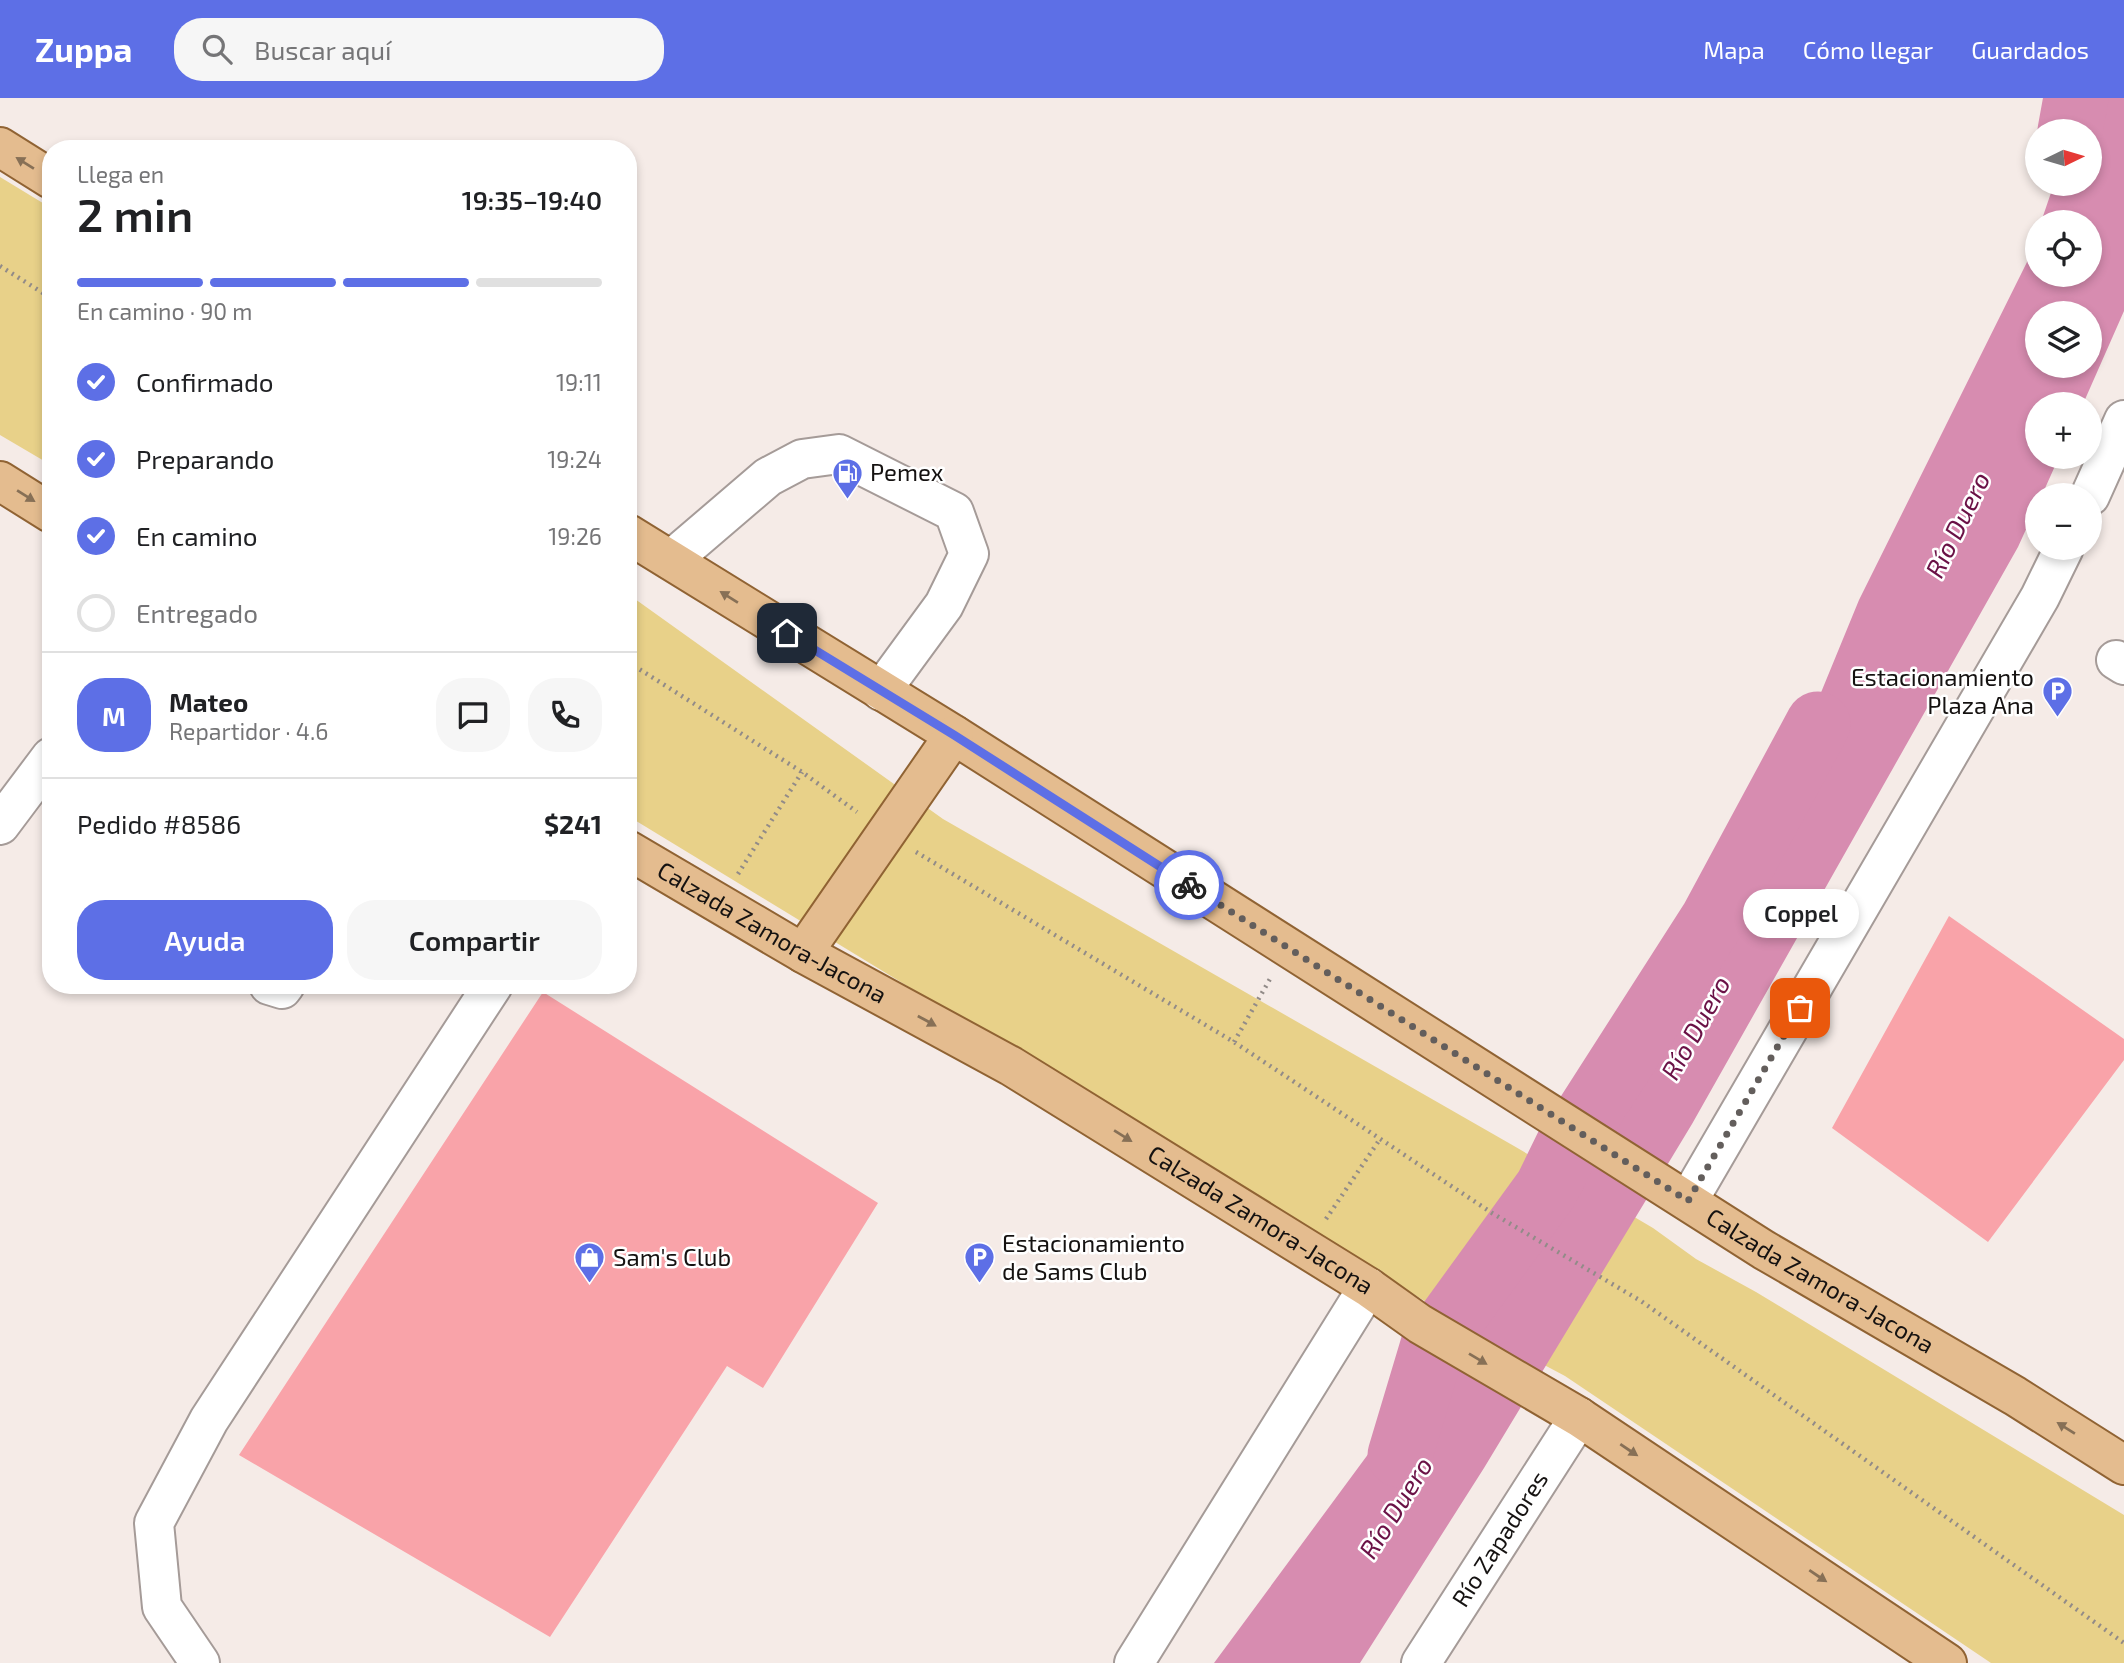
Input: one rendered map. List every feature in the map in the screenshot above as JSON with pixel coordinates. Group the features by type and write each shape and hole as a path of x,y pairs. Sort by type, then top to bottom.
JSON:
{"main road":[{"path":"0,147 42,173"},
{"path":"0,481 42,507"},
{"name":"Calzada Zamora-Jacona","path":"637,539 954,735 1764,1250 2015,1396 2124,1465"},
{"path":"803,953 954,735"},
{"name":"Calzada Zamora-Jacona","path":"637,855 803,953 1010,1066 1307,1249 1420,1324 1565,1409 1947,1663"}],"street":[{"path":"2096,483 2124,420"},
{"path":"671,560 768,477 802,459 839,454 954,512 969,554 944,606 881,691"},
{"path":"1679,1196 2040,597 2058,560"},
{"path":"0,825 42,769"},
{"path":"200,1663 162,1607 154,1522 209,1420 487,994"},
{"path":"1134,1663 1368,1287"},
{"name":"Río Zapadores","path":"1421,1663 1565,1409"}],"path":[{"path":"0,266 42,292"},
{"path":"637,668 802,772 887,834 1234,1042 1492,1213 1641,1301 2124,1643"},
{"path":"719,904 802,772"},
{"path":"1234,1042 1288,948"},
{"path":"1307,1249 1380,1139"}],"shaded area":[{"path":"0,177 42,203 42,460 0,435"},
{"path":"637,600 943,819 1514,1146 1653,1228 1696,1259 1756,1292 2124,1515 2124,1663 1991,1663 1565,1376 1428,1303 637,821"}],"water":[{"name":"Río Duero","path":"2082,98 2124,98 2124,311 2102,361 2102,301 2025,301 2025,378 2094,378 2088,392 2025,392 2025,469 2054,469 2047,483 2025,483 2025,532 2018,547 1692,1124 1484,1468 1360,1663 1214,1663 1383,1434 1614,1093 1760,841 1859,600 2025,266 2025,287 2102,287 2102,210 2045,210 2050,196 2102,196 2102,119 2075,119"}],"building":[{"path":"1949,916 2124,1039 2124,1060 1988,1242 1832,1128"},
{"name":"Sam's Club","path":"542,994 546,994 878,1203 763,1388 727,1366 550,1637 239,1455"}],"waterway":[{"path":"2072,119 2076,98"},
{"name":"Río Duero","path":"1400,1455 1433,1345 1547,1188 1567,1147 1713,919 1818,724"}],"way so far":[{"path":"1189,885 1688,1201 1800,1008"}],"place":[{"name":"Pemex","path":"847,500"},
{"name":"Estacionamiento Plaza Ana","path":"2057,719"},
{"name":"Coppel","path":"1800,1008"},
{"name":"Sam's Club","path":"590,1285"},
{"name":"Estacionamiento de Sams Club","path":"979,1285"}],"route":[{"path":"787,633 954,735 1189,885"}]}
